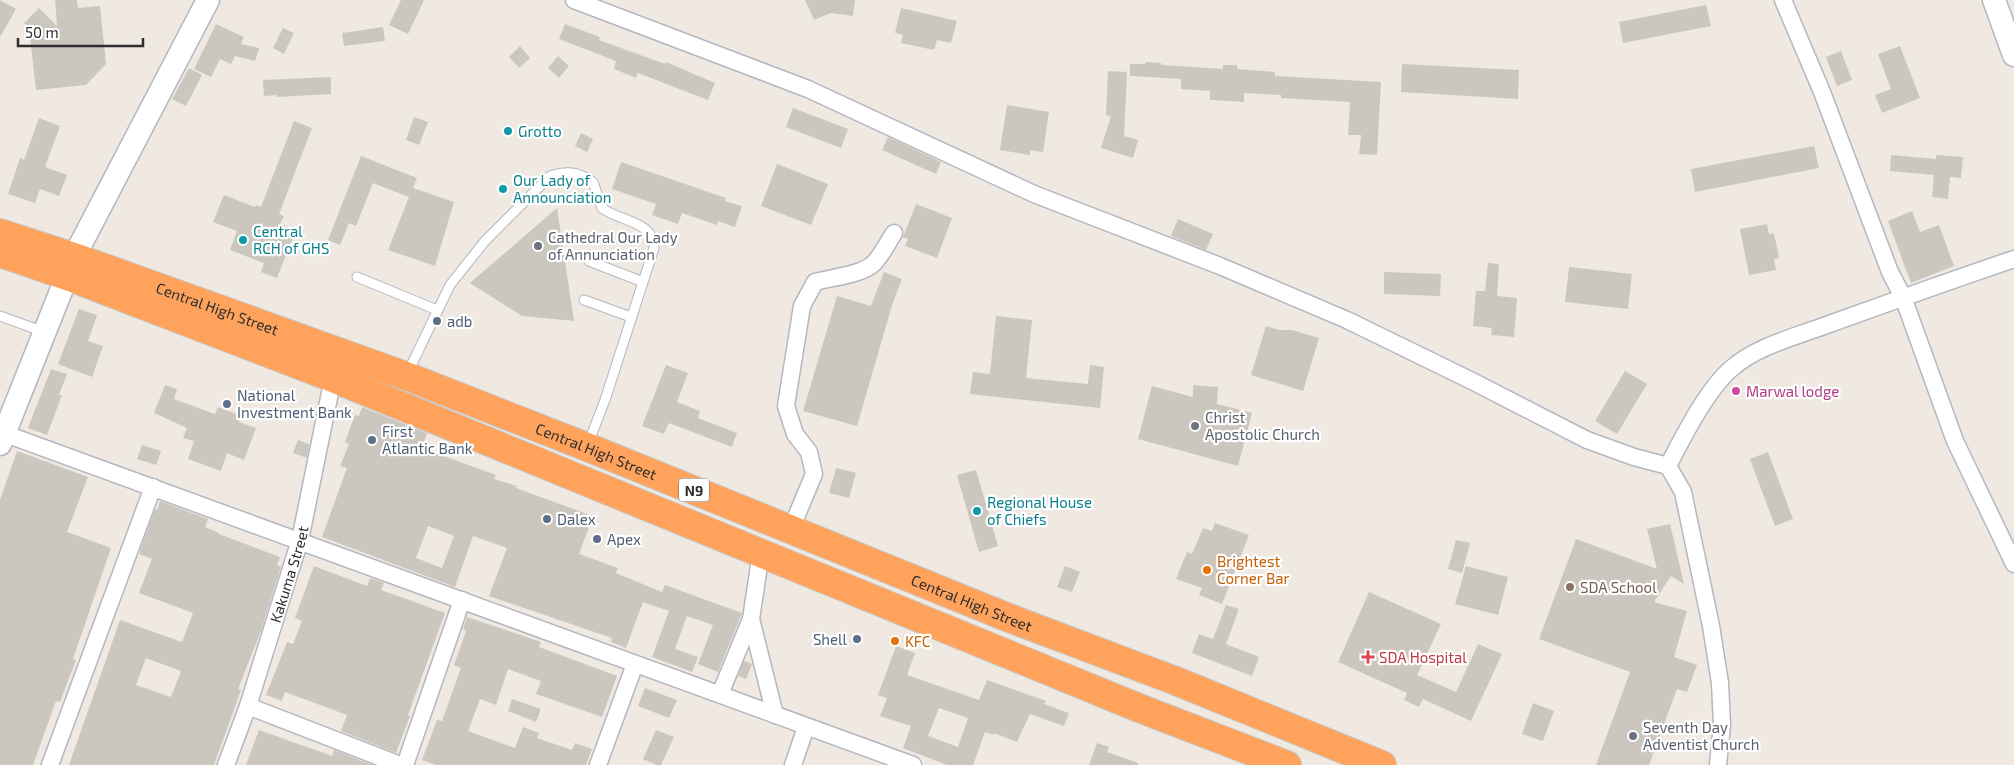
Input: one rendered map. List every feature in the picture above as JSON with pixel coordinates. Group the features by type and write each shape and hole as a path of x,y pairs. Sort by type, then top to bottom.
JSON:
{"highway":[{"name":"Central High Street","path":"0,233 70,266 333,378 1139,708 1287,765"},
{"name":"Central High Street","path":"0,253 70,266 406,376 587,447 1009,618 1176,681 1382,765"},
{"path":"981,642 1009,618"}],"street":[{"path":"208,0 70,266 1,437 153,487 913,765"},
{"path":"574,0 808,89 1034,194 1220,266 1347,320 1472,380 1587,440 1634,457 1668,466 1683,492 1713,635 1720,683 1722,725 1718,765"},
{"path":"1783,0 1822,92 1890,272 1903,297 1956,441 2014,564"},
{"path":"1994,0 2014,55"},
{"path":"791,529 814,474 809,452 795,434 786,406 802,306 815,282 840,275 860,273 875,262 894,233"},
{"path":"1668,466 1690,425 1711,394 1731,368 1755,352 1903,297 2014,259"},
{"name":"Kakuma Street","path":"226,765 248,706 300,540 333,378"},
{"path":"50,765 153,487"},
{"path":"720,694 751,619 761,554"},
{"path":"406,765 462,600"},
{"path":"751,619 776,715"},
{"path":"598,765 635,664"},
{"path":"248,706 400,765"},
{"path":"793,765 806,727"}],"lane":[{"path":"406,376 450,284 485,241 550,176 564,172 577,174 593,182 602,208 641,226 652,234 654,248 605,400 587,447"},
{"path":"590,261 643,282"},
{"path":"357,277 437,310"},
{"path":"584,300 631,317"},
{"path":"0,316 44,332"}],"building":[{"path":"0,0 16,9 0,37"},
{"path":"55,0 77,0 78,8 100,6 106,64 86,85 36,90 29,28 24,23 39,8 57,26"},
{"path":"401,0 424,0 408,34 389,25"},
{"path":"805,0 855,0 853,16 831,13 814,20"},
{"path":"1706,5 1711,26 1623,43 1619,22"},
{"path":"901,8 957,21 951,43 937,40 934,50 901,43 903,35 895,33"},
{"path":"216,24 244,37 241,44 259,48 255,61 235,56 231,64 220,59 211,77 194,69"},
{"path":"565,24 600,37 599,40 665,64 666,62 715,83 708,100 638,73 636,78 614,69 616,61 559,39"},
{"path":"383,27 385,41 344,46 342,33"},
{"path":"283,28 294,33 284,54 273,48"},
{"path":"520,46 530,58 519,68 509,57"},
{"path":"1900,46 1920,98 1882,113 1875,95 1891,89 1878,54"},
{"path":"1841,51 1852,80 1837,86 1826,57"},
{"path":"558,56 569,66 559,78 548,68"},
{"path":"1145,62 1161,63 1161,65 1223,69 1223,65 1237,65 1237,69 1275,72 1275,76 1381,82 1377,155 1359,154 1361,135 1348,135 1350,102 1281,98 1281,95 1244,93 1244,102 1210,100 1210,91 1181,89 1181,79 1130,76 1130,64 1145,64"},
{"path":"1402,64 1519,70 1518,99 1401,92"},
{"path":"189,68 202,75 186,106 172,99"},
{"path":"1108,71 1127,72 1124,136 1138,140 1133,158 1101,148 1111,116 1106,115"},
{"path":"331,77 331,94 264,96 263,80"},
{"path":"1007,105 1049,112 1043,152 1030,150 1030,155 1000,150"},
{"path":"793,108 848,129 841,148 786,127"},
{"path":"414,117 428,122 419,145 406,140"},
{"path":"39,118 60,126 45,167 67,175 59,196 40,189 35,203 8,194 20,158 24,160"},
{"path":"294,121 312,128 279,214 284,216 280,224 296,230 277,278 261,272 264,263 230,250 237,231 213,222 224,195 255,207 256,205 261,207"},
{"path":"581,133 593,139 587,152 575,146"},
{"path":"888,137 941,162 936,174 882,150"},
{"path":"1814,146 1819,168 1695,192 1691,169"},
{"path":"1891,155 1936,159 1936,155 1963,157 1961,178 1950,177 1948,199 1932,197 1934,175 1890,171"},
{"path":"361,156 417,178 413,188 454,202 435,266 388,250 409,197 373,183 356,226 349,223 340,245 328,240"},
{"path":"621,162 726,198 725,201 742,206 735,227 718,221 717,225 682,213 678,224 652,215 656,204 612,189"},
{"path":"777,164 828,184 811,225 761,206"},
{"path":"916,204 952,218 937,258 905,246 908,239 903,237"},
{"name":"Cathedral Our Lady of Annunciation","path":"557,208 574,321 522,316 470,283"},
{"path":"1912,211 1920,232 1939,225 1954,266 1911,283 1888,221"},
{"path":"1178,219 1213,234 1206,250 1171,236"},
{"path":"1767,224 1769,234 1774,233 1779,258 1774,259 1776,270 1749,275 1740,229"},
{"path":"1488,263 1499,264 1497,296 1517,298 1514,337 1491,335 1492,328 1473,326 1476,291 1485,291"},
{"path":"1569,267 1632,274 1628,309 1565,302"},
{"path":"884,272 902,279 893,302 857,426 803,411 837,296 871,306"},
{"path":"1384,272 1441,274 1440,296 1384,294"},
{"path":"79,309 97,315 88,341 103,346 92,377 58,364"},
{"path":"996,316 1032,320 1026,378 1088,384 1090,365 1104,367 1100,408 970,394 973,372 990,374"},
{"path":"1266,326 1279,330 1292,330 1319,338 1303,391 1251,375"},
{"path":"666,365 688,373 677,402 700,411 698,418 737,433 732,447 669,423 664,434 642,426"},
{"path":"51,369 67,374 59,395 62,395 47,435 28,428"},
{"path":"1625,371 1647,384 1617,434 1595,421"},
{"path":"165,385 177,389 174,399 215,414 218,407 241,416 239,422 256,428 244,460 227,453 221,471 188,459 194,441 183,438 187,428 154,413"},
{"name":"Christ Apostolic Church","path":"1193,385 1218,387 1217,404 1252,413 1238,466 1138,439 1152,386 1193,397"},
{"path":"362,407 427,433 422,448 496,475 494,479 517,486 516,488 593,516 579,554 618,568 616,573 662,592 665,585 742,613 718,672 698,664 713,625 687,616 675,649 698,657 692,672 652,657 669,611 643,602 626,648 611,642 612,638 489,596 507,548 473,536 455,587 322,537 347,468 340,466 349,444 345,442 355,415 359,416","holes":["428,526 454,536 442,568 416,558"]},
{"path":"298,440 309,444 307,458 293,453"},
{"path":"142,445 161,451 156,465 137,459"},
{"path":"17,451 88,477 67,532 111,548 73,659 76,660 60,702 56,701 33,765 0,765 0,500"},
{"path":"1768,452 1793,519 1775,526 1750,459"},
{"path":"836,468 856,473 849,498 829,493"},
{"name":"Regional House of Chiefs","path":"976,470 998,546 979,552 957,475"},
{"path":"160,501 208,519 205,527 280,557 277,565 281,567 261,631 238,689 241,690 214,765 69,765 120,620 182,642 193,613 139,593 152,559 139,554 155,509 157,510","holes":["146,658 181,671 171,697 136,685"]},
{"name":"Brightest Corner Bar","path":"1215,523 1249,535 1222,604 1199,595 1202,588 1176,579 1187,552 1192,554 1203,528 1212,531"},
{"path":"1670,524 1684,584 1671,576 1654,602 1687,611 1674,657 1697,665 1687,692 1677,689 1649,765 1596,765 1630,672 1539,639 1576,539 1657,569 1647,529"},
{"path":"1456,540 1470,543 1462,573 1448,569"},
{"path":"314,566 367,586 370,578 384,583 381,590 445,613 396,753 341,731 347,715 285,692 282,701 266,695 287,642 293,644 302,621 295,618"},
{"path":"1065,566 1080,572 1072,592 1057,587"},
{"path":"1466,566 1508,577 1498,615 1455,604"},
{"name":"SDA Hospital","path":"1369,592 1441,624 1417,675 1456,692 1478,644 1502,654 1471,721 1423,699 1419,707 1404,700 1407,693 1338,662"},
{"path":"1226,605 1239,609 1226,644 1259,657 1252,676 1192,653 1199,634 1213,639"},
{"path":"467,617 541,642 539,647 617,676 602,717 536,694 541,681 508,669 496,705 480,699 468,731 515,748 523,727 539,733 537,738 572,750 575,743 592,749 586,765 436,765 422,760 437,720 442,721 461,668 454,665 466,631 463,629"},
{"path":"896,646 915,653 907,675 979,700 987,680 1046,701 1044,704 1069,713 1064,726 1030,714 1017,742 994,733 994,735 985,732 973,765 947,765 903,748 911,726 880,716 887,698 878,695","holes":["939,708 968,718 958,747 928,736"]},
{"path":"744,661 752,664 746,679 738,676"},
{"path":"645,688 677,700 669,718 638,706"},
{"path":"512,699 541,709 536,722 508,711"},
{"path":"1533,703 1554,711 1543,741 1522,734"},
{"path":"259,730 332,756 334,750 372,765 246,765"},
{"path":"656,730 674,737 661,765 643,759"},
{"path":"1097,743 1109,747 1107,752 1138,763 1138,765 1089,765"}],"place":[{"name":"Grotto","path":"508,131"},
{"name":"Our Lady of Announciation","path":"503,189"},
{"name":"Central RCH of GHS","path":"243,240"},
{"name":"Cathedral Our Lady of Annunciation","path":"538,246"},
{"name":"adb","path":"437,321"},
{"name":"Marwal lodge","path":"1736,391"},
{"name":"National Investment Bank","path":"227,404"},
{"name":"Christ Apostolic Church","path":"1195,426"},
{"name":"First Atlantic Bank","path":"372,440"},
{"name":"Regional House of Chiefs","path":"977,511"},
{"name":"Dalex","path":"547,519"},
{"name":"Apex","path":"597,539"},
{"name":"Brightest Corner Bar","path":"1207,570"},
{"name":"SDA School","path":"1570,587"},
{"name":"Shell","path":"857,639"},
{"name":"KFC","path":"895,641"},
{"name":"SDA Hospital","path":"1368,657"},
{"name":"Seventh Day Adventist Church","path":"1633,736"}]}
